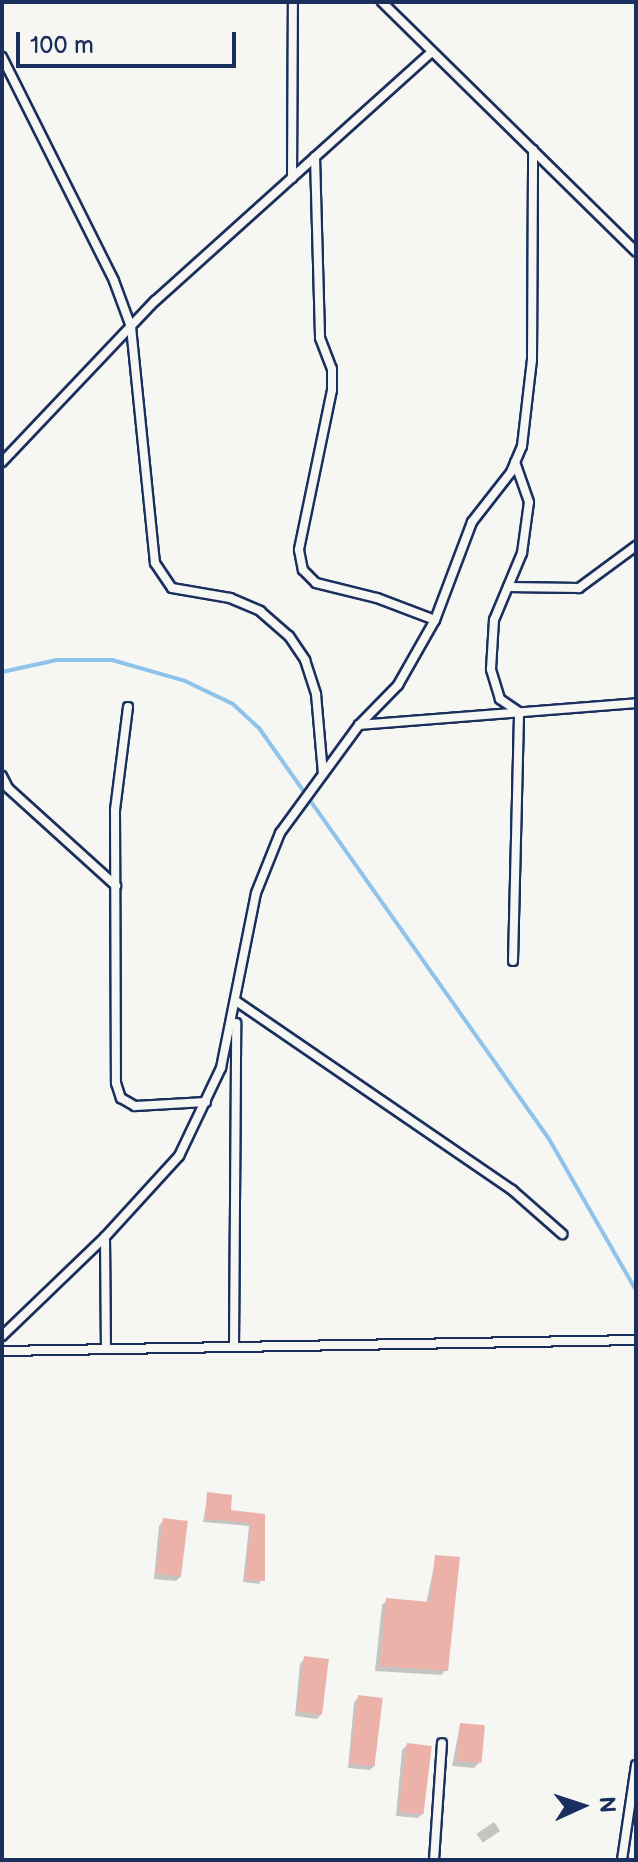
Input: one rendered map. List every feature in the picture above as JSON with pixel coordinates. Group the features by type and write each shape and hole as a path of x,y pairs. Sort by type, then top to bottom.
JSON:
{"lane":[{"path":"292,178 293,2"},
{"path":"382,2 636,252"},
{"path":"2,462 131,327 432,52"},
{"path":"2,57 114,281 131,327 155,563 172,588 230,598 260,611 289,636 305,660 316,694 323,774"},
{"path":"2,1336 105,1237 179,1156 221,1068 267,861 280,833 359,725 398,685 435,620 472,522 515,462 522,446 532,360 533,150"},
{"path":"315,157 320,338 332,369 332,390 299,550 303,570 316,583 377,598 435,620"},
{"path":"515,462 529,502 522,553 494,620 491,669 500,699 519,712"},
{"path":"508,587 579,588 636,546"},
{"path":"359,725 636,703"},
{"path":"128,707 118,776 116,886 116,1058 121,1098 135,1106 206,1102"},
{"path":"513,961 519,712"},
{"path":"2,776 8,788 116,886"},
{"path":"236,1001 512,1190 562,1234"},
{"path":"234,1347 236,1001"},
{"path":"105,1237 106,1349"},
{"path":"2,1351 636,1340"},
{"path":"434,1860 442,1743"},
{"path":"622,1860 636,1765"}],"building":[{"path":"207,1492 232,1495 231,1510 265,1514 265,1581 245,1580 251,1523 205,1519"},
{"path":"163,1518 188,1521 181,1577 156,1574"},
{"path":"435,1555 460,1557 448,1671 380,1666 386,1598 430,1602"},
{"path":"304,1656 329,1659 322,1715 297,1712"},
{"path":"358,1695 383,1698 374,1767 350,1763"},
{"path":"460,1723 485,1725 482,1763 457,1761"},
{"path":"407,1743 432,1746 423,1815 399,1811"}],"waterway":[{"path":"2,672 57,660 112,660 185,681 233,704 259,728 549,1139 636,1290"}]}
